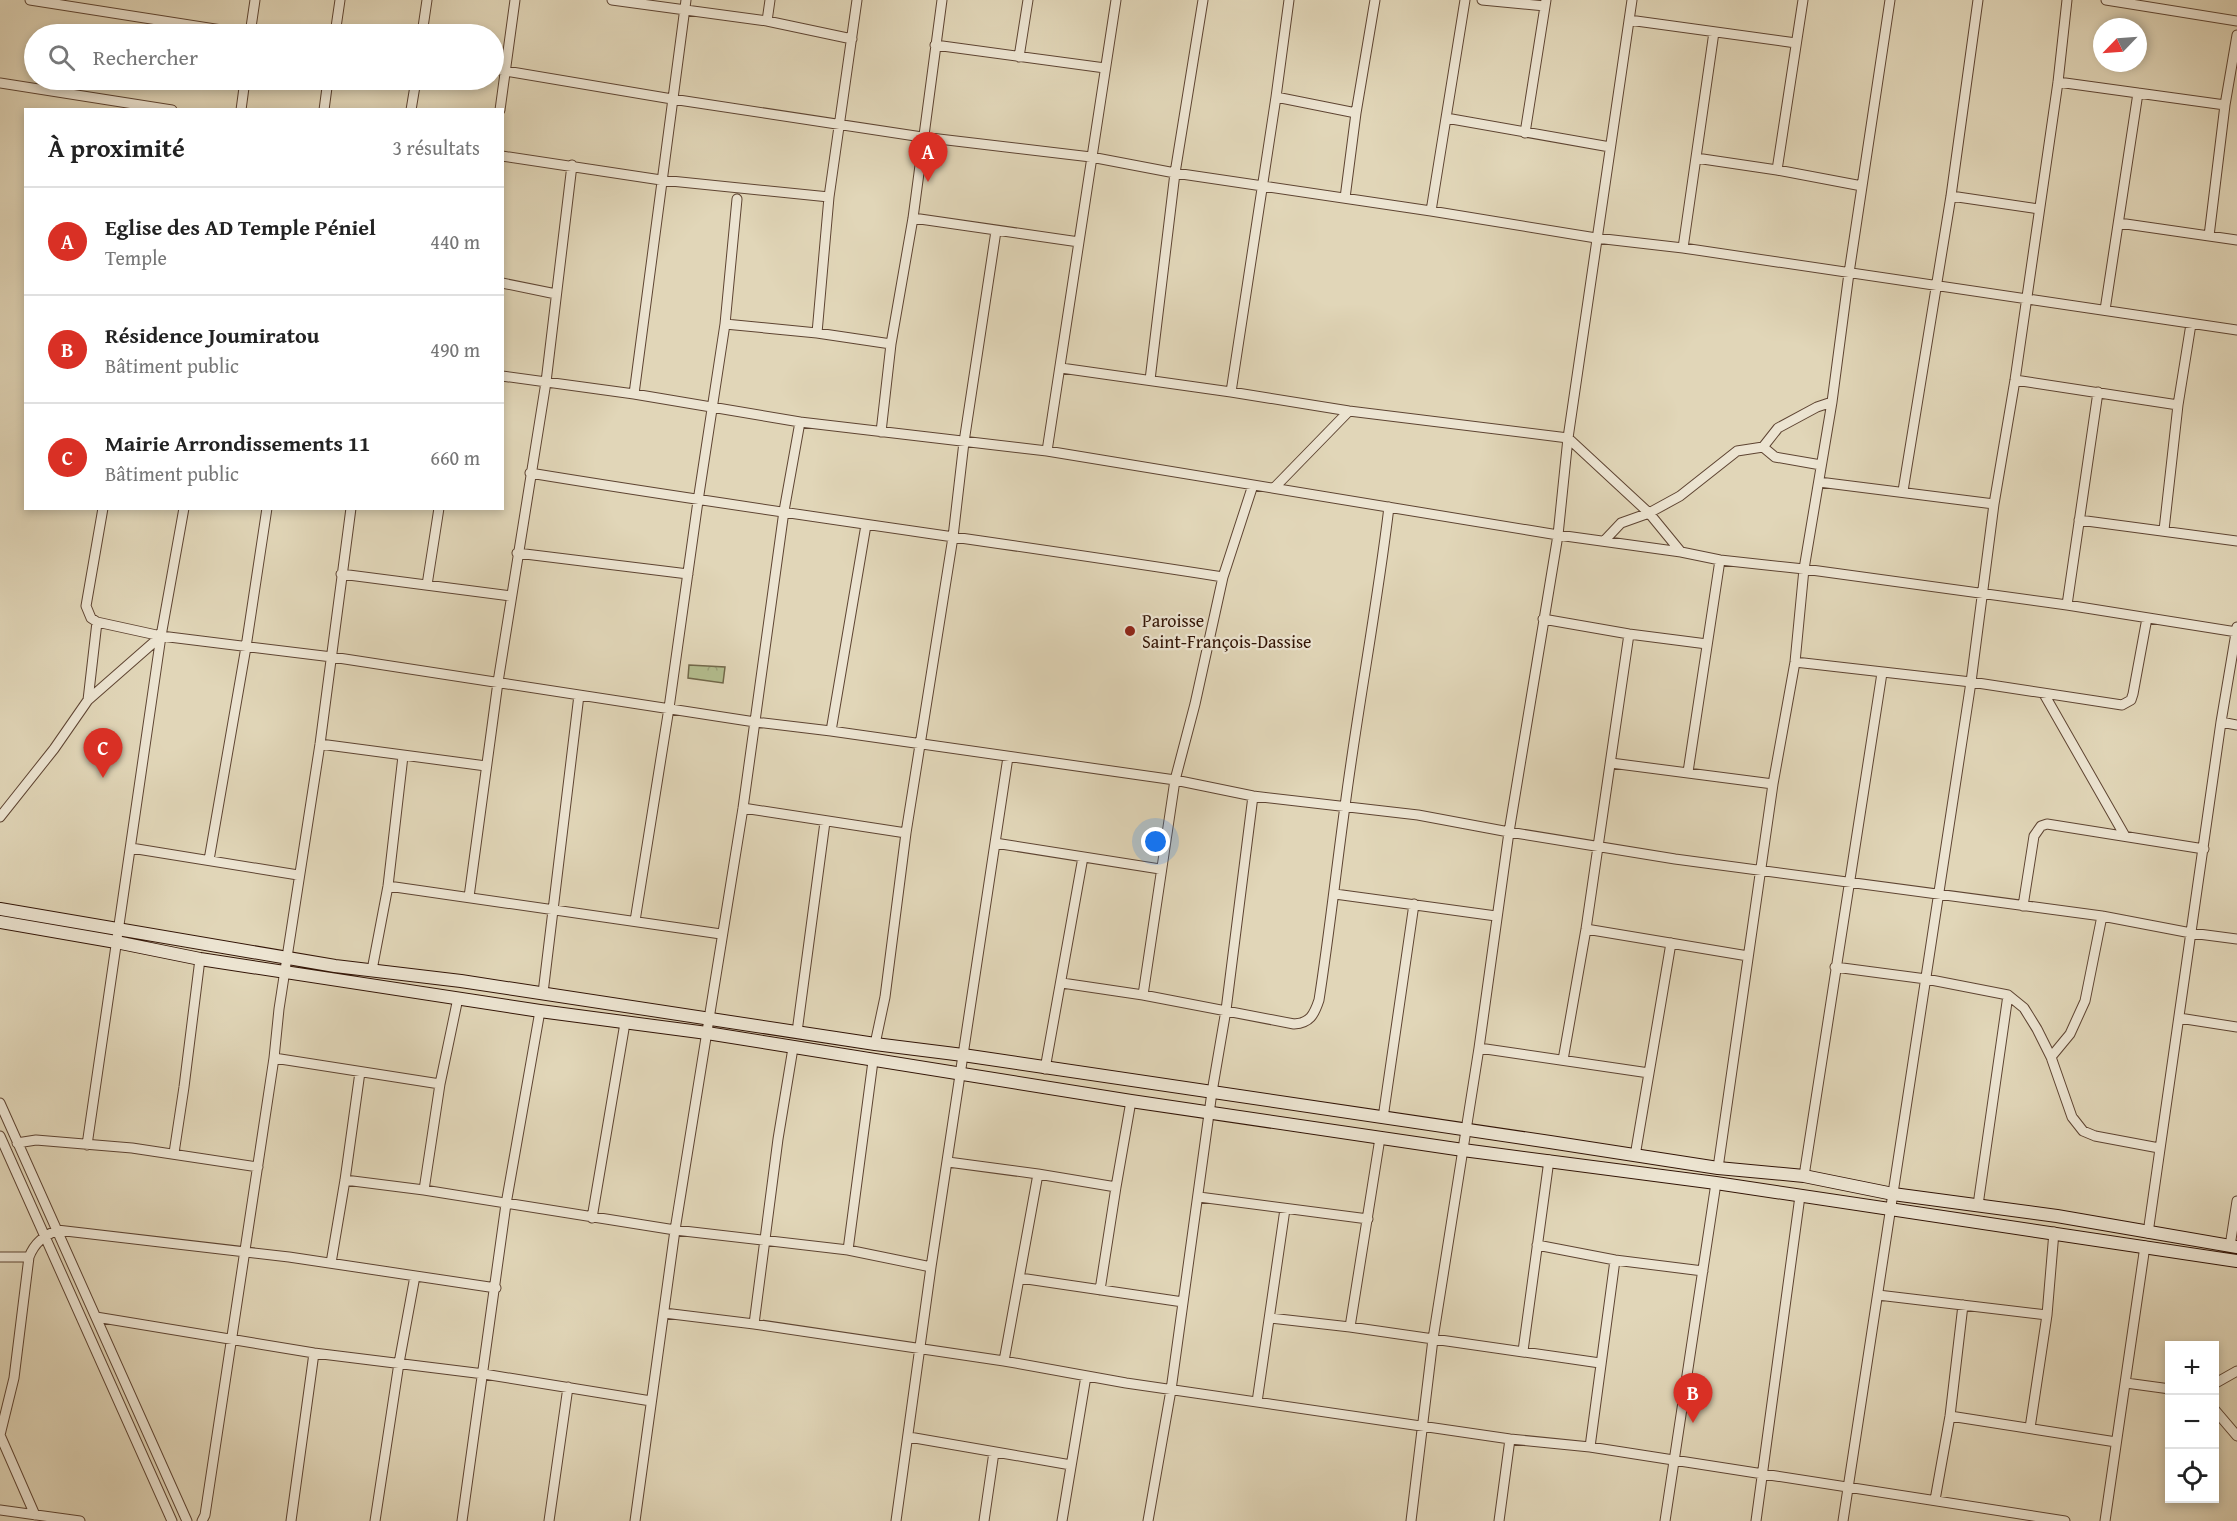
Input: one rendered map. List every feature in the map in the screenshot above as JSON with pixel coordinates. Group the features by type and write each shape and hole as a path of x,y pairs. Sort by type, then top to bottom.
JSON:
{"main road":[{"path":"0,909 372,970 543,993 1718,1168 1804,1176 1893,1194 1978,1204 2233,1247"},
{"path":"0,922 200,959 707,1034 1131,1101 1463,1150 1716,1183 2237,1261"}],"street":[{"path":"30,0 58,2 189,24"},
{"path":"251,24 255,0"},
{"path":"336,24 340,0"},
{"path":"423,24 427,0"},
{"path":"515,0 504,70 672,99 922,137 1091,157 1261,187 1431,211 1596,238 1683,248 2237,330"},
{"path":"612,0 685,5 852,39"},
{"path":"767,21 770,0"},
{"path":"817,333 829,197 857,0"},
{"path":"881,432 891,344 913,218 942,0"},
{"path":"1019,57 1028,0"},
{"path":"1047,451 1116,0"},
{"path":"1150,380 1174,173 1203,0"},
{"path":"1231,392 1276,97 1288,0"},
{"path":"1345,198 1356,113 1375,0"},
{"path":"1431,211 1465,0"},
{"path":"1482,0 1546,3 1525,133"},
{"path":"1411,1521 1433,1339 1479,1048 1509,832 1558,535 1568,438 1632,0"},
{"path":"1777,170 1803,0"},
{"path":"1718,1168 1773,784 1795,662 1804,569 1832,402 1890,0"},
{"path":"1903,491 1951,196 1978,0"},
{"path":"1843,1521 1971,682 1994,504 2015,380 2058,82 2067,0"},
{"path":"2106,0 2237,21"},
{"path":"634,394 685,5"},
{"path":"1629,20 1796,43"},
{"path":"1683,248 1714,32"},
{"path":"2209,236 2225,105 2237,35"},
{"path":"935,45 1105,68"},
{"path":"2058,82 2225,105"},
{"path":"0,83 24,87"},
{"path":"45,90 159,108"},
{"path":"241,108 244,90"},
{"path":"324,108 327,90"},
{"path":"411,108 414,90"},
{"path":"500,108 502,90"},
{"path":"2105,310 2138,93"},
{"path":"1276,97 1356,113"},
{"path":"1446,118 1610,147"},
{"path":"504,156 662,180 829,197"},
{"path":"1696,158 1862,186"},
{"path":"469,897 517,553 546,382 572,165"},
{"path":"1951,196 2039,209"},
{"path":"635,921 669,708 725,324 737,199"},
{"path":"913,218 1079,242"},
{"path":"2119,223 2237,240"},
{"path":"875,1044 885,997 919,743 953,537 964,442 996,231"},
{"path":"504,284 556,294"},
{"path":"725,324 817,333 891,344"},
{"path":"2164,530 2178,405 2191,324"},
{"path":"1061,368 1348,411 1568,438 1649,513 1681,552"},
{"path":"504,376 712,406 800,422 1047,451 1720,560 1804,569 2067,605 2237,632"},
{"path":"2015,380 2178,405"},
{"path":"2067,605 2098,392"},
{"path":"1604,541 1621,523 1649,513 1680,496 1737,451 1763,447 1778,428 1817,407 1832,402"},
{"path":"1274,488 1348,411"},
{"path":"635,1521 675,1230 743,808 784,511 800,422"},
{"path":"1763,447 1775,457 1821,465"},
{"path":"530,473 698,501 784,511 1222,577"},
{"path":"1819,482 1994,504"},
{"path":"1143,995 1175,780 1195,704 1222,577 1253,485"},
{"path":"1062,983 1143,995 1294,1024 1310,1020 1319,1000 1345,806 1382,570 1389,507"},
{"path":"103,510 86,606 91,618 97,622 161,636 332,657 755,723 831,731 1175,780 1253,796 1418,814 1597,847 2102,916 2191,933 2237,939"},
{"path":"87,1145 161,636 184,510"},
{"path":"209,860 246,647 267,510"},
{"path":"202,1521 205,1515 258,1167 298,875 320,744 351,510"},
{"path":"427,585 439,510"},
{"path":"2079,520 2237,541"},
{"path":"831,731 866,525"},
{"path":"517,553 688,574"},
{"path":"1688,772 1720,560"},
{"path":"341,574 511,596"},
{"path":"1795,662 1971,682 2122,705 2126,704 2133,694 2147,618"},
{"path":"1543,620 1707,644"},
{"path":"88,700 97,622"},
{"path":"2148,1233 2221,722 2237,626"},
{"path":"1563,1060 1586,929 1629,634"},
{"path":"0,817 4,804 54,749 88,700 161,636"},
{"path":"1804,1176 1882,673"},
{"path":"2044,694 2125,836"},
{"path":"543,993 579,695"},
{"path":"2221,722 2237,724"},
{"path":"320,744 486,766"},
{"path":"372,970 388,886 403,756"},
{"path":"896,1521 931,1267 1008,757"},
{"path":"1611,763 1773,784"},
{"path":"1148,1521 1171,1390 1212,1092 1226,1010 1253,796"},
{"path":"743,808 906,833"},
{"path":"797,1032 825,822"},
{"path":"2023,906 2034,836 2041,826 2047,824 2204,849"},
{"path":"995,843 1160,869"},
{"path":"131,848 298,875"},
{"path":"1045,1069 1083,857"},
{"path":"388,886 721,934"},
{"path":"1335,894 1496,916"},
{"path":"1383,1118 1414,904"},
{"path":"2051,1057 2070,1034 2085,1001 2102,916"},
{"path":"1586,929 1749,956"},
{"path":"1635,1156 1671,943"},
{"path":"174,1154 200,959"},
{"path":"1835,967 1926,979 2008,995 2024,1008 2037,1029 2051,1057 2072,1117 2082,1131 2095,1136 2159,1148"},
{"path":"1978,1204 2008,995"},
{"path":"424,1190 440,1084 458,998"},
{"path":"462,1521 506,1204 540,1011"},
{"path":"2178,1018 2237,1027"},
{"path":"592,1218 625,1023"},
{"path":"754,1324 778,1139 793,1048"},
{"path":"1479,1048 1649,1073"},
{"path":"274,1058 440,1084"},
{"path":"848,1250 873,1061"},
{"path":"331,1263 360,1072"},
{"path":"1100,1290 1131,1101"},
{"path":"0,1103 187,1521"},
{"path":"0,1136 172,1521"},
{"path":"1350,1327 1380,1138"},
{"path":"18,1143 36,1140 132,1148 258,1167"},
{"path":"1523,1351 1548,1161"},
{"path":"948,1162 1116,1187"},
{"path":"1004,1361 1038,1174"},
{"path":"345,1180 424,1190 675,1230 848,1250 931,1267"},
{"path":"1665,1521 1716,1183"},
{"path":"1756,1521 1800,1196"},
{"path":"1198,1197 1368,1219"},
{"path":"2233,1247 2237,1201"},
{"path":"1257,1402 1285,1209"},
{"path":"34,1515 0,1435 14,1378 29,1257 34,1245 44,1236 57,1230 331,1263 495,1288"},
{"path":"2030,1428 2047,1315 2054,1232"},
{"path":"1537,1245 1615,1260 1704,1271"},
{"path":"2104,1521 2145,1246"},
{"path":"0,1257 29,1257"},
{"path":"1590,1448 1615,1260"},
{"path":"375,1521 399,1363 416,1276"},
{"path":"1020,1278 1183,1302"},
{"path":"1878,1295 2047,1315"},
{"path":"1935,1500 1950,1416 1963,1305"},
{"path":"664,1313 1004,1361 1171,1390 1763,1473 1935,1500 2019,1518 2066,1521"},
{"path":"96,1317 314,1353 484,1374 651,1401"},
{"path":"1270,1318 1350,1327 1600,1363"},
{"path":"291,1521 314,1353"},
{"path":"2219,1381 2237,1371"},
{"path":"1062,1521 1086,1376"},
{"path":"2126,1383 2165,1388"},
{"path":"549,1521 568,1387"},
{"path":"2219,1415 2237,1436"},
{"path":"1950,1416 2116,1442"},
{"path":"909,1437 1071,1465"},
{"path":"1499,1521 1509,1439"},
{"path":"984,1521 994,1452"},
{"path":"0,1510 80,1521"}],"green space":[{"path":"689,665 725,667 723,683 688,678"}],"place":[{"name":"Eglise des AD Temple Péniel","path":"928,182"},
{"name":"Paroisse Saint-François-Dassise","path":"1130,631"},
{"name":"Mairie Arrondissements 11","path":"103,778"},
{"name":"Résidence Joumiratou","path":"1693,1423"}]}
